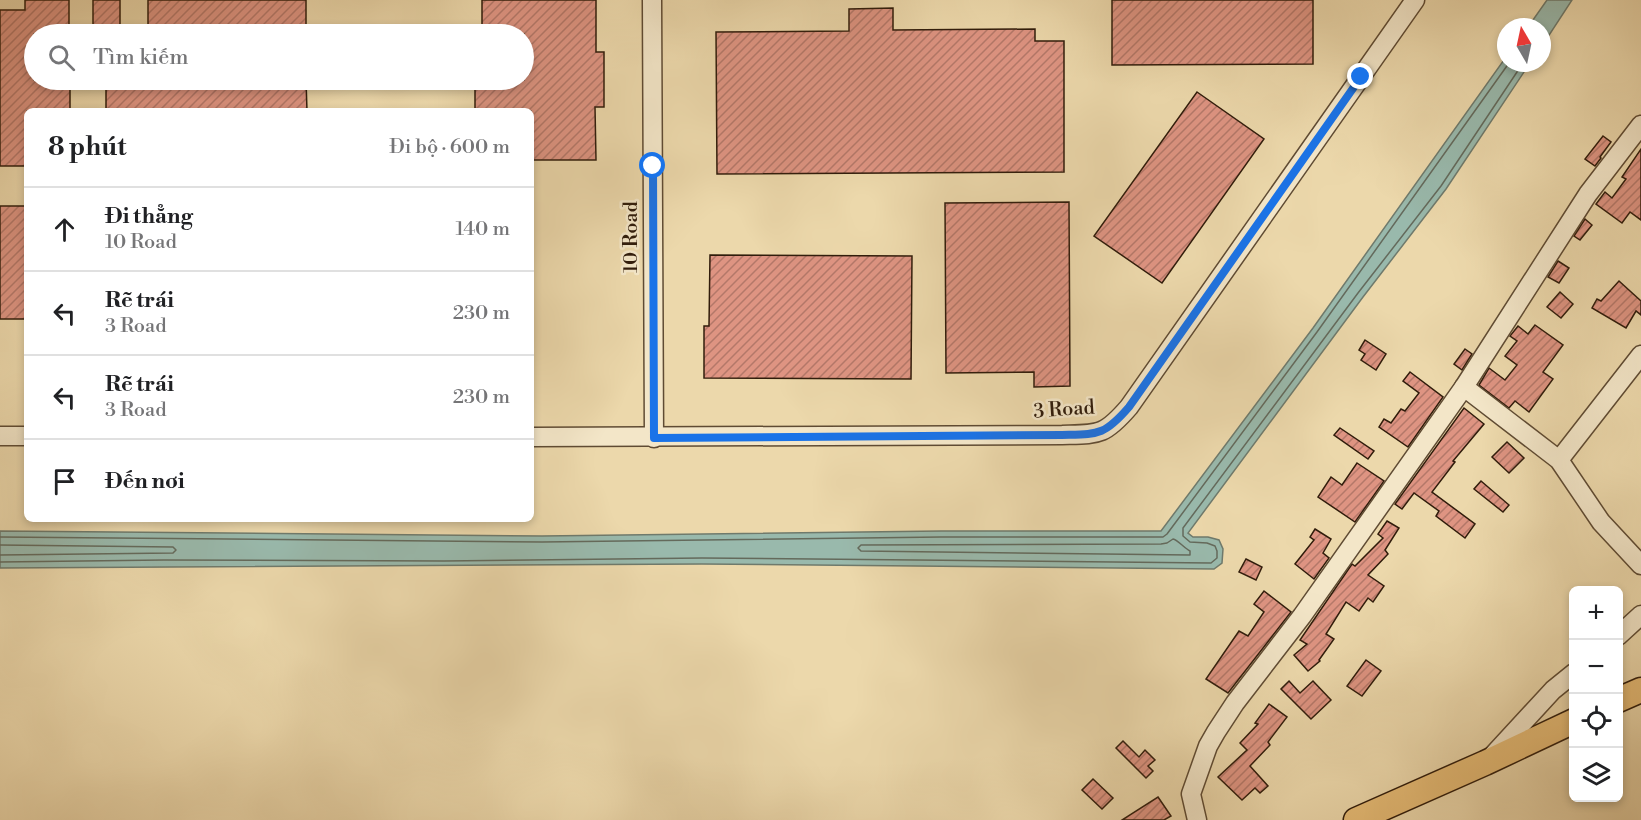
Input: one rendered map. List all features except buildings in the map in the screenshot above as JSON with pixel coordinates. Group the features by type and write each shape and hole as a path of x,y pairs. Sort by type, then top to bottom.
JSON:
{"main road":[{"path":"1623,698 1641,690"},
{"path":"1356,820 1569,723"}],"street":[{"name":"10 Road","path":"652,0 654,438"},
{"name":"3 Road","path":"534,437 1062,435 1096,434 1105,430 1115,423 1129,407 1415,0"},
{"path":"1197,820 1191,794 1216,732 1235,703 1302,616 1464,387 1588,194 1641,125"},
{"path":"1559,460 1641,355"},
{"path":"1464,387 1559,460 1601,522 1641,565"},
{"path":"0,436 24,436"},
{"path":"1623,631 1641,615"},
{"path":"1485,763 1553,690 1569,677"}],"water":[{"path":"1547,0 1572,0 1551,32 1551,18 1534,18"},
{"path":"1497,70 1497,72 1524,72 1446,189 1188,533 1193,537 1219,540 1223,549 1222,563 1214,569 702,564 0,568 0,531 542,536 1161,531 1313,328"}],"route":[{"path":"653,166 654,438 1096,434 1115,423 1129,407 1361,77"}]}
